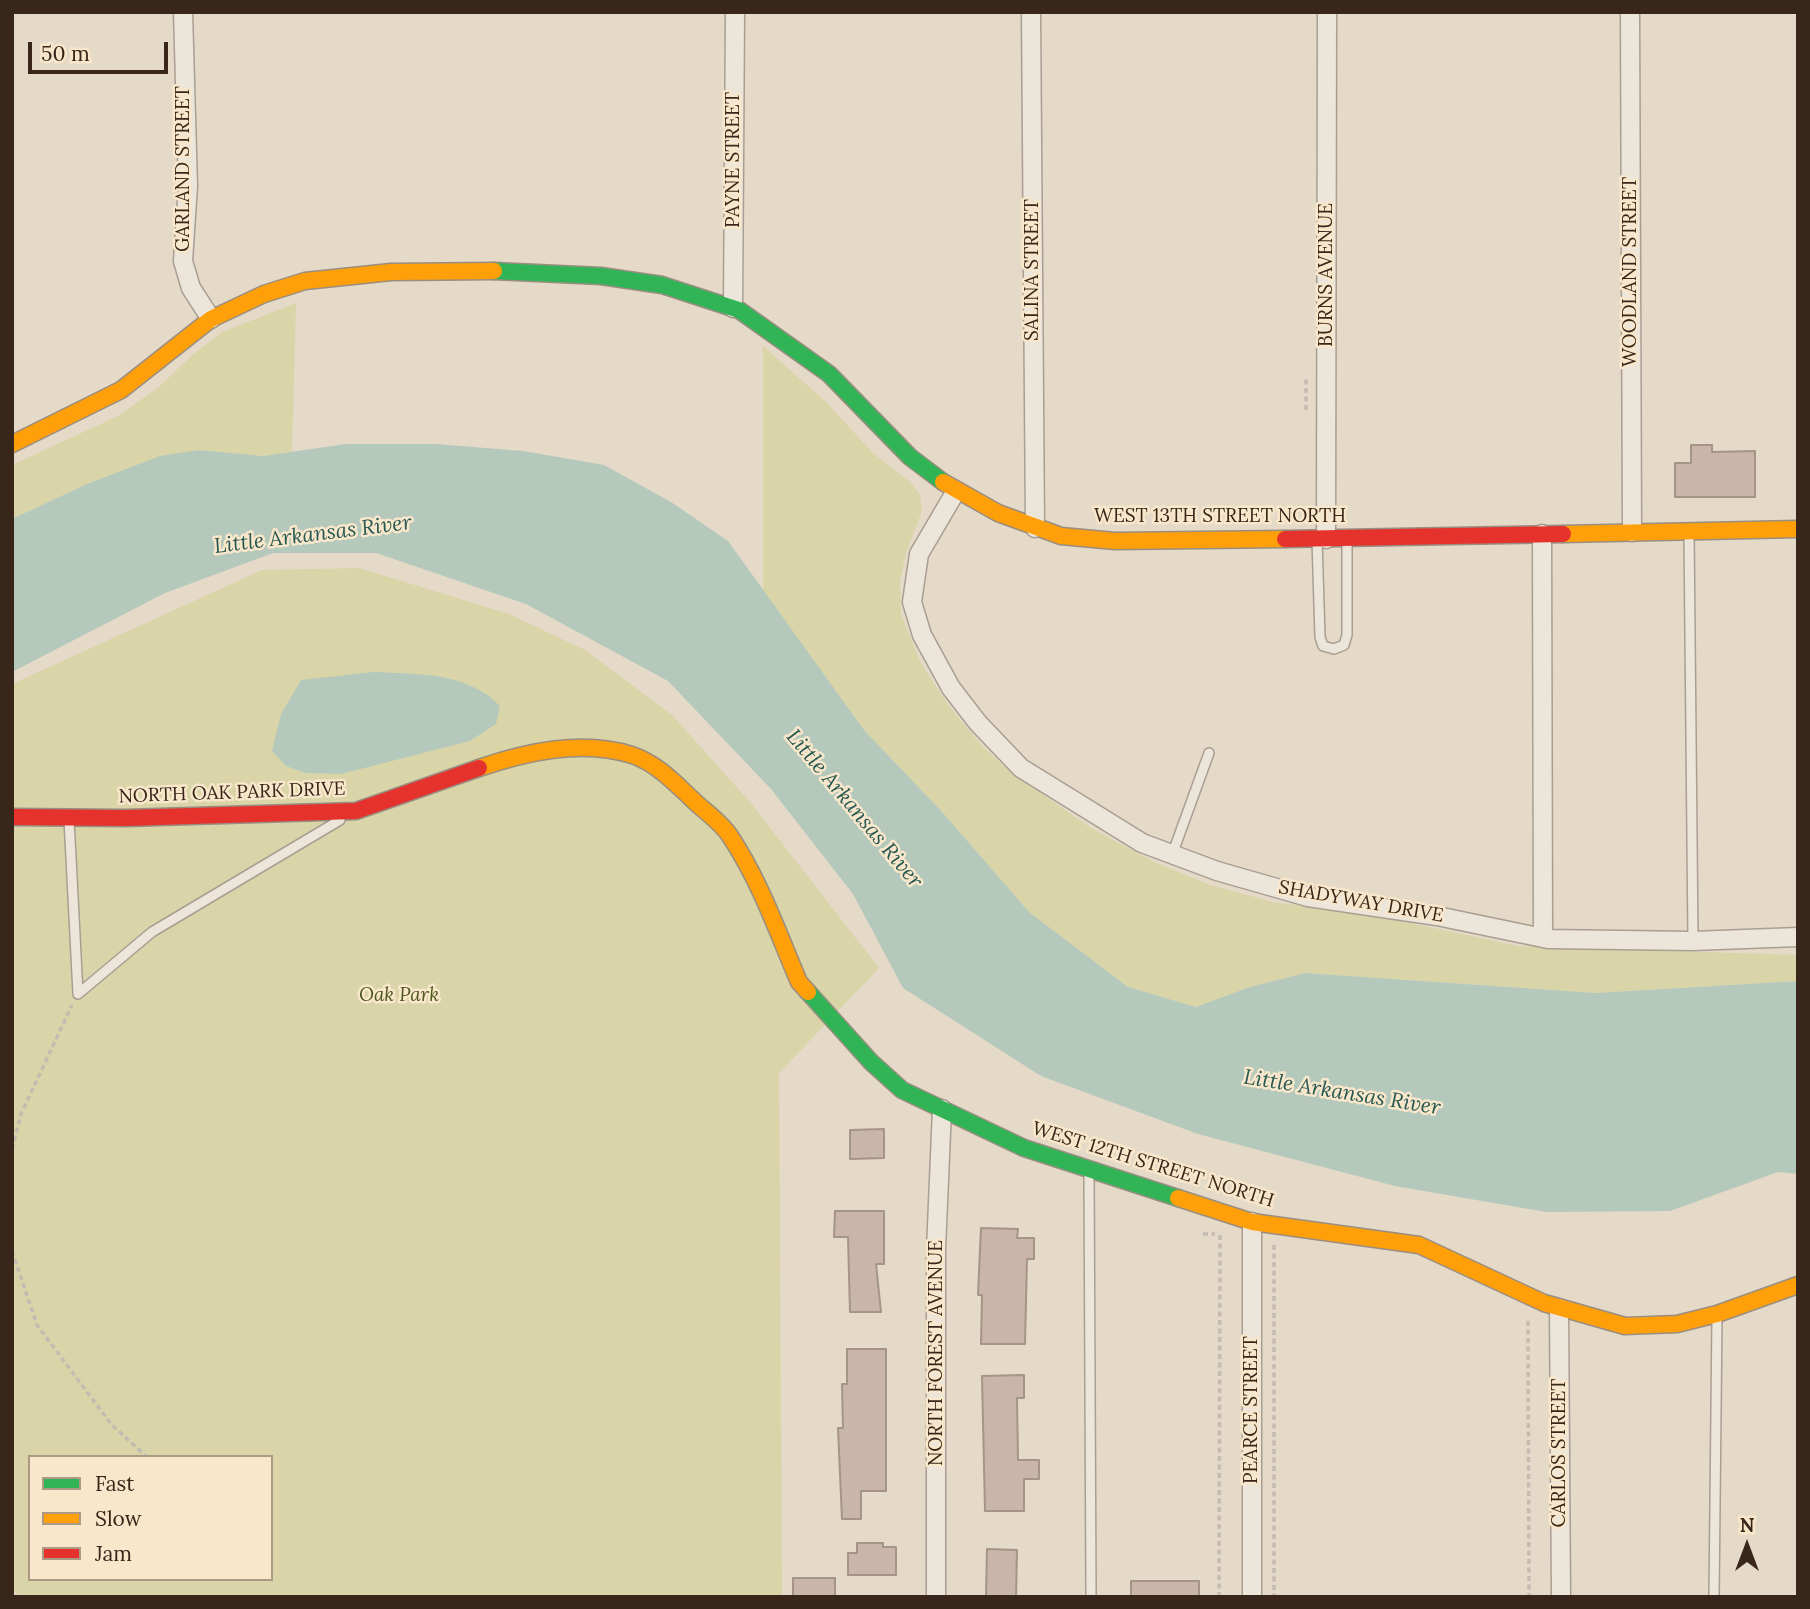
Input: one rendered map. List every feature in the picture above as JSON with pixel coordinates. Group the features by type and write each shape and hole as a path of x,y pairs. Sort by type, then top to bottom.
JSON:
{"street":[{"name":"GARLAND STREET","path":"183,12 188,186 183,261 191,288 211,319"},
{"name":"PAYNE STREET","path":"733,308 735,12"},
{"name":"SALINA STREET","path":"1031,12 1035,528"},
{"name":"BURNS AVENUE","path":"1322,539 1327,12"},
{"name":"WOODLAND STREET","path":"1630,12 1632,533"},
{"name":"WEST 13TH STREET NORTH","path":"12,444 121,390 211,319 264,294 305,281 347,274 531,271 601,276 662,285 733,308 829,374 910,457 956,491 1035,528 1061,536 1115,541 1798,529"},
{"name":"SHADYWAY DRIVE","path":"956,491 919,554 912,602 922,635 951,688 978,723 1021,768 1142,843 1172,855 1308,897 1437,915 1543,938 1693,941 1798,937"},
{"path":"1542,534 1543,938"},
{"name":"NORTH OAK PARK DRIVE","path":"12,817 356,811 519,755 558,749 594,749 632,755 662,771 729,834 757,884 799,982 832,1021 902,1090 942,1109"},
{"name":"WEST 12TH STREET NORTH","path":"942,1109 1024,1148 1089,1169 1252,1230 1419,1245 1559,1308 1625,1326 1677,1324 1717,1314 1798,1286"},
{"name":"NORTH FOREST AVENUE","path":"936,1597 936,1250 942,1109"},
{"name":"PEARCE STREET","path":"1252,1230 1252,1597"},
{"name":"CARLOS STREET","path":"1559,1308 1561,1597"}],"lane":[{"path":"1689,531 1693,941"},
{"path":"1322,539 1320,637 1323,646 1334,649 1344,645 1347,635 1346,538"},
{"path":"1172,855 1209,753"},
{"path":"78,993 152,932 356,811"},
{"path":"69,817 78,993"},
{"path":"1089,1169 1091,1597"},
{"path":"1714,1597 1717,1314"}],"path":[{"path":"12,1149 21,1114 78,993"},
{"path":"1203,1234 1252,1230"},
{"path":"1219,1597 1220,1234"},
{"path":"1274,1597 1274,1241 1285,1243"},
{"path":"12,1251 37,1325 111,1424 145,1455"},
{"path":"1520,1316 1534,1325"},
{"path":"1528,1321 1529,1597"}],"green space":[{"path":"296,303 292,452 263,456 199,450 87,484 12,519 12,465 118,416 159,387 191,356 222,332"},
{"path":"763,346 826,402 873,453 910,482 920,495 922,511 906,553 900,582 901,614 921,663 948,705 982,746 1012,773 1091,828 1152,861 1210,885 1273,902 1373,915 1518,946 1798,955 1798,981 1596,993 1305,973 1250,987 1196,1007 1128,987 1029,912 944,814 864,730 763,592"},
{"name":"Oak Park","path":"359,568 509,614 585,650 672,715 750,802 879,968 779,1073 782,1597 20,1597 12,1590 12,684 262,570"}],"water":[{"name":"Little Arkansas River","path":"346,444 435,444 523,451 604,465 671,502 728,541 864,730 944,814 1029,912 1128,987 1196,1007 1250,987 1305,973 1596,993 1798,981 1798,1174 1778,1172 1670,1211 1546,1212 1395,1186 1198,1134 1041,1076 903,988 853,894 771,789 668,681 526,604 376,553 273,553 165,593 12,672 12,519 87,484 160,456 199,450 263,456"},
{"path":"374,672 442,677 473,687 500,706 496,724 470,741 341,774 305,773 286,766 272,751 281,714 301,680"}],"building":[{"path":"1691,445 1712,445 1712,452 1755,451 1755,497 1675,497 1675,463 1691,463"},
{"path":"884,1129 884,1158 850,1159 850,1130"},
{"path":"835,1211 884,1211 884,1264 876,1264 881,1312 850,1312 848,1237 834,1237"},
{"path":"981,1228 1018,1229 1017,1238 1034,1238 1034,1259 1027,1259 1025,1344 981,1344 982,1295 978,1295"},
{"path":"847,1349 886,1349 886,1491 861,1491 861,1519 842,1519 838,1428 843,1428 842,1384 847,1384"},
{"path":"1024,1375 1024,1398 1017,1398 1018,1460 1039,1460 1039,1479 1024,1479 1024,1511 985,1511 982,1376"},
{"path":"857,1543 883,1543 883,1547 896,1547 896,1575 848,1575 848,1553 857,1553"},
{"path":"987,1549 1017,1550 1016,1597 986,1597"},
{"path":"793,1578 835,1578 835,1597 793,1597"},
{"path":"1131,1581 1199,1581 1199,1597 1131,1597"}],"traffic: fast":[{"path":"494,271 601,276 662,285 739,310 829,374 910,457 943,482"},
{"path":"808,992 871,1062 902,1090 1024,1148 1178,1198"}],"traffic: slow":[{"path":"12,444 121,390 211,319 264,294 305,281 391,272 494,271"},
{"path":"943,482 998,513 1061,536 1115,541 1285,539"},
{"path":"1563,534 1798,529"},
{"path":"479,768 516,757 574,748 613,750 641,758 657,768 717,821 730,836 759,889 799,982 808,992"},
{"path":"1178,1198 1252,1222 1419,1245 1544,1303 1625,1326 1677,1324 1717,1314 1798,1285"}],"traffic: jam":[{"path":"1285,539 1563,534"},
{"path":"12,817 126,818 356,811 479,768"}]}
